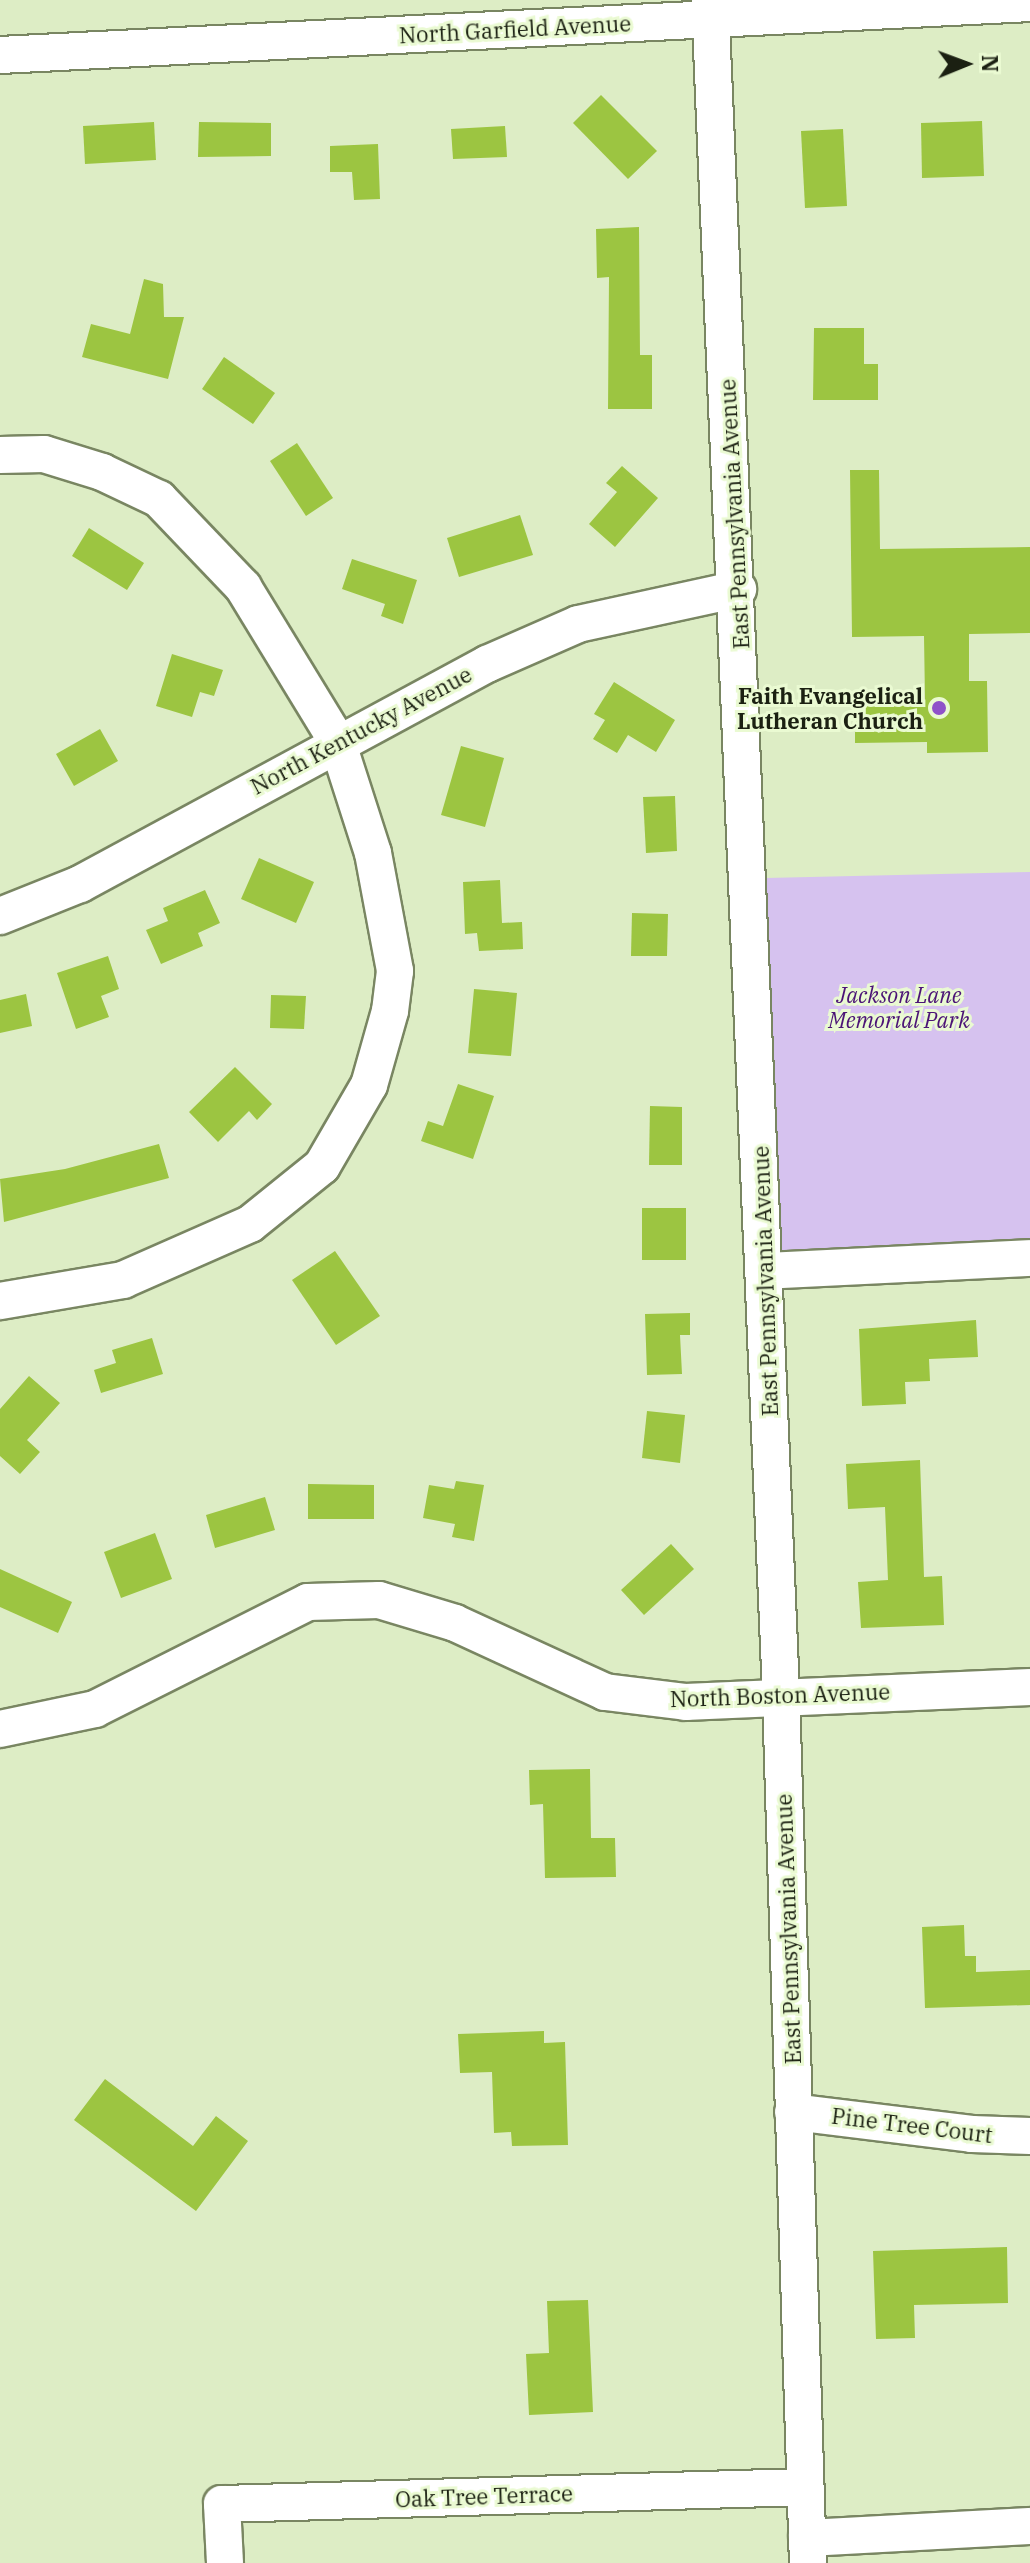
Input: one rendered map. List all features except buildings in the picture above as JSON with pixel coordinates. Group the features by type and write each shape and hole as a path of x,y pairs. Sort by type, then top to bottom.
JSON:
{"street":[{"name":"North Garfield Avenue","path":"0,55 710,9 1030,3"},
{"name":"East Pennsylvania Avenue","path":"710,9 738,589 781,1696 808,2550"},
{"path":"0,455 44,454 102,472 159,499 243,587 337,741 373,853 395,971 390,1011 369,1085 322,1166 250,1224 123,1280 0,1301"},
{"name":"North Kentucky Avenue","path":"0,916 80,884 337,741 578,624 738,589"},
{"path":"764,1271 1030,1258"},
{"name":"North Boston Avenue","path":"0,1729 95,1709 308,1602 379,1600 455,1623 605,1692 686,1702 1030,1687"},
{"name":"Pine Tree Court","path":"793,2112 972,2134 1030,2136"},
{"name":"Oak Tree Terrace","path":"225,2563 222,2504 805,2487"},
{"path":"808,2550 1030,2526"}],"green space":[{"name":"Jackson Lane Memorial Park","path":"1030,872 1030,1246 790,1257 772,1243 766,878"}],"place":[{"name":"Faith Evangelical Lutheran Church","path":"939,708"}]}
